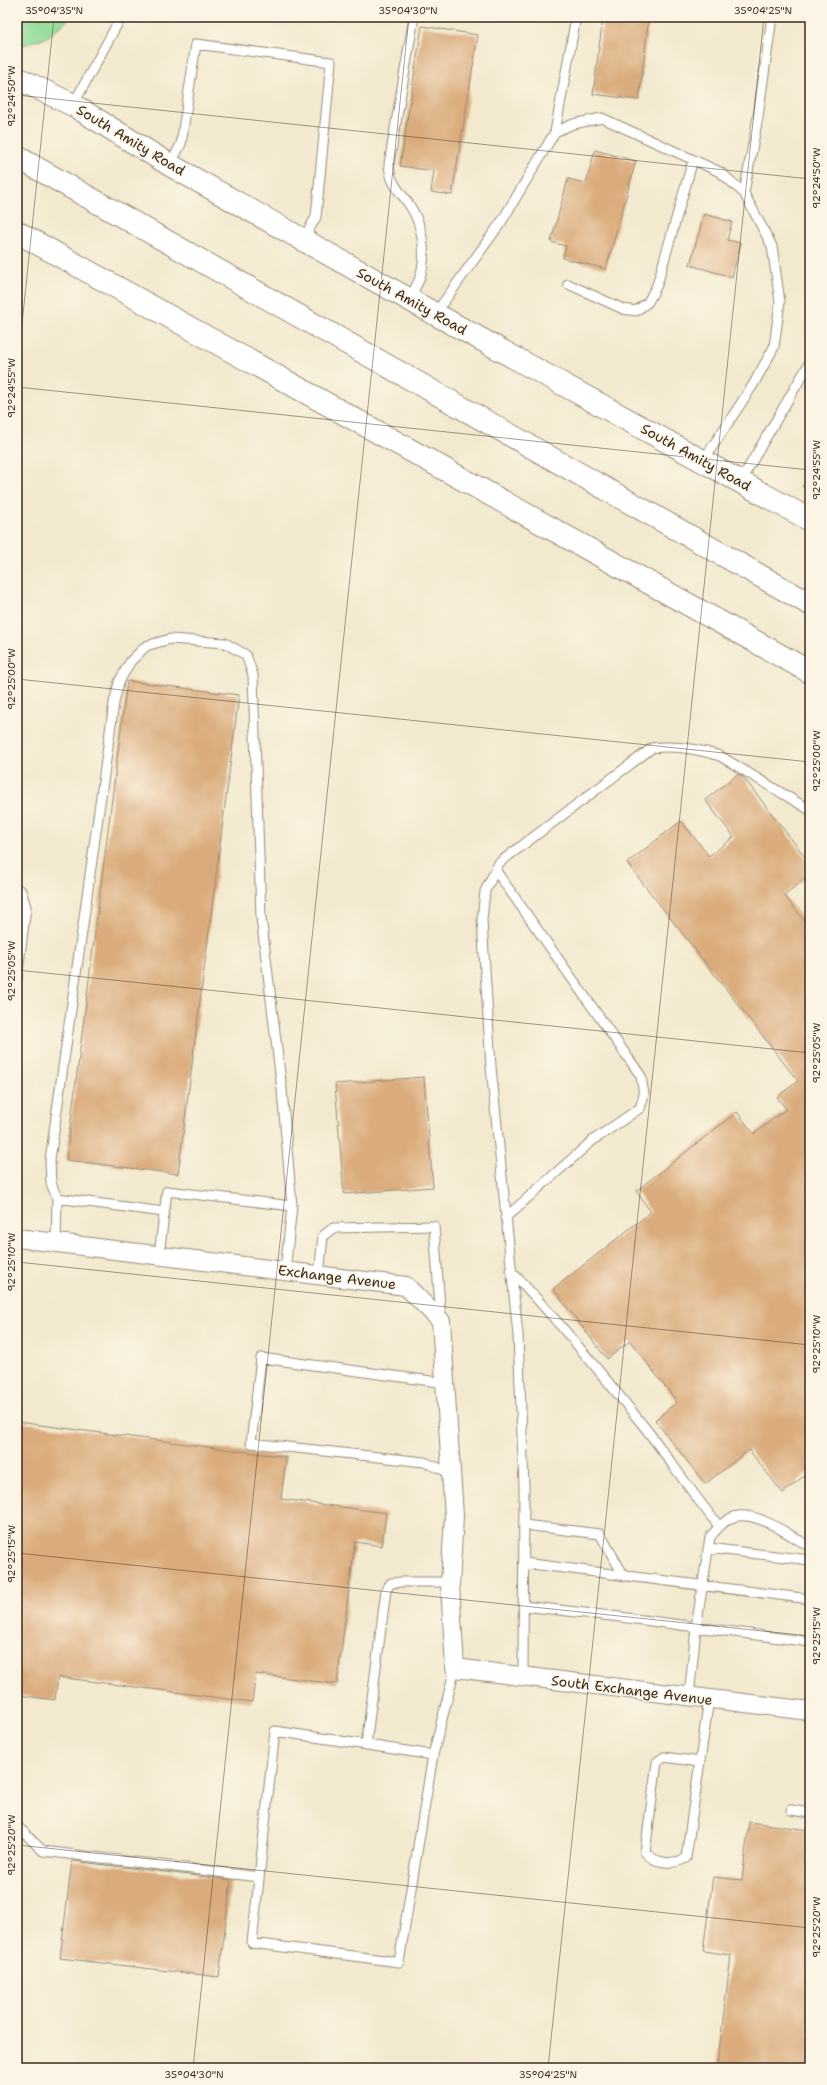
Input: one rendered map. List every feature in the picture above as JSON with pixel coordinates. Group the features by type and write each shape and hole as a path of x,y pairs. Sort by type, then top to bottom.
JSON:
{"main road":[{"name":"South Amity Road","path":"17,78 73,105 170,165 303,240 810,520"},
{"path":"17,157 810,604"},
{"path":"17,232 810,672"},
{"path":"786,591 810,600"}],"street":[{"name":"Exchange Avenue","path":"17,1238 406,1286 441,1321"},
{"path":"441,1321 454,1516 450,1582 455,1668"},
{"name":"South Exchange Avenue","path":"455,1668 810,1712"}],"lane":[{"path":"73,105 121,17"},
{"path":"409,299 420,277 422,236 411,208 397,189 390,176 389,164 414,17"},
{"path":"435,314 502,221 555,132 576,17"},
{"path":"744,193 758,118 772,17"},
{"path":"170,165 181,144 196,44 331,62 316,217 303,240"},
{"path":"555,132 573,124 602,118 720,172 744,193 772,246 780,302 774,347 753,385 703,461"},
{"path":"568,284 623,309 636,311 648,302 657,285 693,160"},
{"path":"740,482 810,362"},
{"path":"56,1243 57,1198 51,1183 50,1160 114,703 119,682 130,662 146,646 170,639 225,643 246,654 253,676 261,917 282,1090 292,1206 285,1271"},
{"path":"523,1676 524,1485 518,1335 510,1270 491,1067 482,920 485,891 499,863 652,748 666,746 704,751 720,756 810,810"},
{"path":"496,871 641,1076 644,1095 640,1108 592,1141 505,1218"},
{"path":"17,888 21,891 26,907 17,979"},
{"path":"159,1255 167,1191 292,1206"},
{"path":"57,1198 164,1212"},
{"path":"319,1275 323,1236 333,1228 434,1226 441,1321"},
{"path":"510,1270 551,1312 646,1430 692,1494 719,1526"},
{"path":"446,1383 260,1358 251,1443 424,1462 452,1473"},
{"path":"689,1697 696,1628 710,1537 719,1526 734,1517 758,1518 810,1547"},
{"path":"524,1525 600,1534 624,1576"},
{"path":"708,1548 810,1560"},
{"path":"524,1563 810,1599"},
{"path":"366,1745 386,1590 391,1584 401,1582 450,1582"},
{"path":"524,1606 810,1642"},
{"path":"434,1756 275,1731 252,1943 399,1962 434,1756 455,1668"},
{"path":"700,1762 664,1757 658,1762 646,1852 651,1859 676,1864 686,1858 700,1762 708,1699"},
{"path":"791,1810 810,1813"},
{"path":"17,1826 43,1851 259,1877"}],"path":[{"path":"802,486 810,490"}],"green space":[{"path":"22,17 71,17 46,38 19,46"}],"building":[{"path":"603,17 649,17 639,100 593,94"},
{"path":"422,26 478,35 452,195 431,192 434,171 400,166"},
{"path":"595,150 636,161 606,269 563,258 566,246 551,242 568,179 586,183"},
{"path":"704,214 732,222 727,240 741,243 732,277 690,265"},
{"path":"127,681 239,695 178,1174 66,1160"},
{"path":"738,774 743,777 810,863 810,875 784,895 810,928 810,1471 783,1493 749,1450 705,1484 655,1420 677,1402 630,1341 607,1359 553,1289 651,1212 636,1191 737,1112 754,1134 786,1109 777,1097 798,1081 627,863 681,821 709,856 734,837 705,800"},
{"path":"424,1077 433,1187 344,1194 335,1084"},
{"path":"17,1422 286,1457 281,1499 386,1513 382,1546 355,1542 337,1684 256,1674 252,1702 58,1677 55,1700 17,1695"},
{"path":"749,1822 810,1830 810,2068 717,2068 731,1955 703,1951 713,1877 742,1880"},
{"path":"72,1861 231,1880 219,1977 60,1958"}]}
